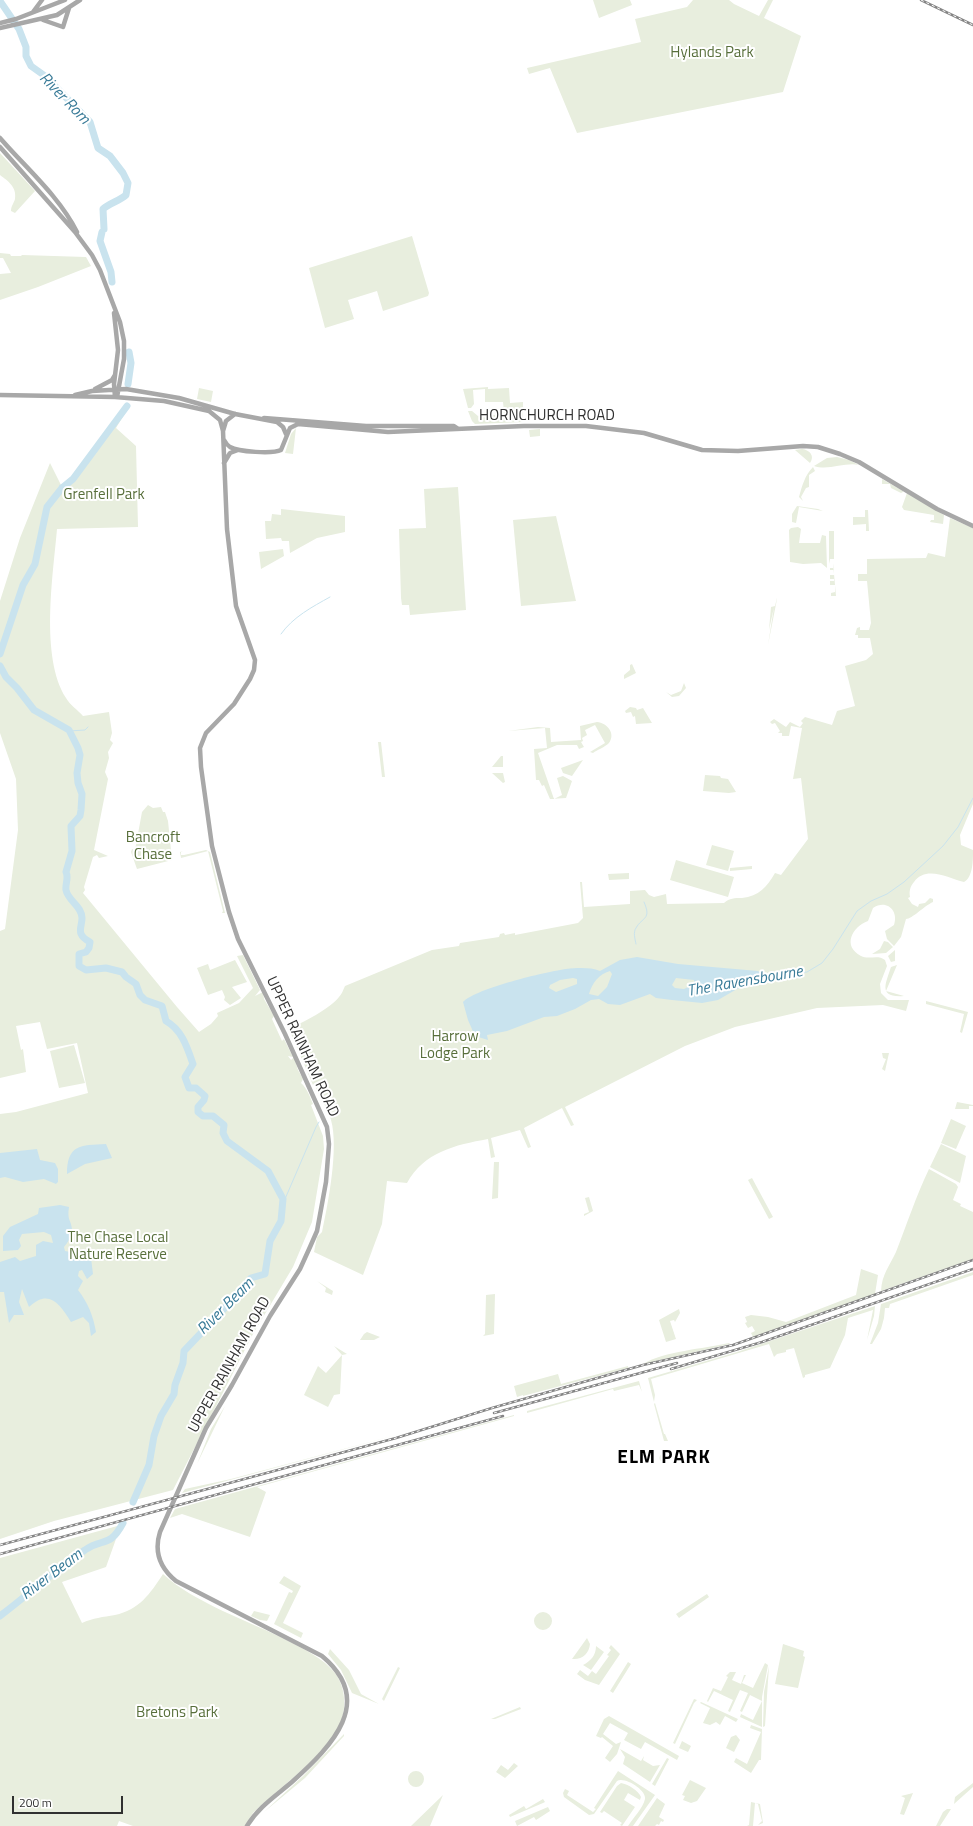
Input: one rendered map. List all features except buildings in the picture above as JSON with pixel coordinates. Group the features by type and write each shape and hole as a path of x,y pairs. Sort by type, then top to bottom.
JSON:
{"main road":[{"path":"32,13 42,0"},
{"path":"0,28 65,0"},
{"path":"0,23 19,24 41,20 57,15 80,0"},
{"path":"41,20 63,27 69,8"},
{"path":"0,138 47,190 72,223 82,242"},
{"path":"0,147 82,242 92,255 100,270 114,311 120,322 124,341 124,359 121,382 116,389"},
{"path":"114,311 118,350 116,397"},
{"path":"118,350 124,341"},
{"path":"92,391 112,380 116,373"},
{"path":"121,382 126,389"},
{"path":"74,396 92,391 126,389 179,398 235,414 278,423 283,427 286,434 284,446 277,452 238,450 230,447 223,438"},
{"path":"0,395 116,397 164,401 209,411 219,419 223,431"},
{"path":"223,431 226,421 235,414"},
{"name":"HORNCHURCH ROAD","path":"251,417 366,426 454,426 457,428"},
{"name":"HORNCHURCH ROAD","path":"286,434 290,428 298,424 388,432 455,430 457,428 586,426 644,433 702,450 738,451 802,446 818,448 840,454 859,462 937,509 973,526"},
{"name":"UPPER RAINHAM ROAD","path":"223,431 226,522 236,606 255,660 254,670 250,679 234,704 206,733 200,748 201,767 212,846 228,912 238,939 285,1034 327,1127 328,1161 321,1212 317,1231 310,1247 300,1269 270,1316 232,1385 206,1428 162,1527 157,1541 157,1549 160,1563 166,1572 176,1581 322,1656 339,1675 347,1696 346,1716 340,1730 333,1740 294,1780 257,1813 247,1826"},
{"path":"224,464 230,453 238,450"}],"green space":[{"path":"593,0 630,0 632,5 599,18"},
{"name":"Hylands Park","path":"693,0 729,0 759,16 768,0 773,0 764,18 801,36 783,92 577,133 550,68 529,74 527,68 641,42 635,19 687,7"},
{"path":"0,153 35,191 15,213 11,211 11,208 15,199 15,191 0,175"},
{"path":"412,236 429,293 428,296 383,311 377,291 348,300 354,319 325,328 309,268"},
{"path":"0,253 10,254 11,256 86,257 91,266 0,300 0,274 11,273 3,258 0,258"},
{"path":"488,387 488,389 509,388 510,403 523,402 523,422 475,424 472,421 468,411 472,411 478,416 493,412 493,415 498,415 498,412 504,412 503,402 485,402 485,389 473,390 474,404 471,408 468,408 463,389"},
{"path":"199,388 213,391 211,402 197,399"},
{"name":"The Chase Local Nature Reserve","path":"128,405 130,405 116,428 136,446 138,527 57,529 53,569 50,616 51,639 53,661 58,681 68,701 83,716 109,712 112,733 110,740 113,743 108,752 109,758 105,772 108,779 94,850 108,856 99,858 97,855 93,857 83,893 199,1032 211,1024 218,1016 217,1013 239,1003 253,988 237,956 243,955 260,990 255,996 263,992 264,999 274,1016 272,1019 282,1041 284,1039 293,1057 288,1056 291,1060 294,1057 298,1070 303,1079 301,1083 307,1090 313,1104 311,1105 323,1136 324,1149 312,1222 293,1267 253,1334 173,1490 54,1521 0,1539 0,1114 16,1112 88,1093 77,1043 47,1049 40,1022 16,1026 21,1050 23,1049 26,1072 0,1078 0,931 5,929 18,830 16,779 0,733 0,601 20,538 50,463 63,489 88,462"},
{"path":"296,428 293,454 285,453 291,434"},
{"path":"540,429 540,436 530,437 529,430"},
{"path":"802,449 811,454 812,458 810,463 795,450"},
{"path":"837,457 849,460 859,465 854,464 825,468 814,466 827,458"},
{"path":"813,467 815,471 809,475 809,487 806,488 801,497 803,501 799,497 801,489 806,477"},
{"path":"882,479 903,492 901,493 891,488 890,484 882,484"},
{"path":"458,487 466,610 410,615 409,605 402,605 401,598 399,529 426,528 424,489"},
{"path":"907,493 944,515 943,524 930,522 931,520 934,520 934,515 904,510 902,507"},
{"path":"797,506 823,511 799,507 796,523 792,522 792,514"},
{"path":"281,509 345,516 345,532 317,538 290,553 289,541 282,541 281,538 266,539 265,521 271,521 272,514 281,515"},
{"path":"865,510 868,510 869,531 866,531 866,524 853,525 853,517 865,517"},
{"path":"556,516 576,601 521,606 513,520"},
{"name":"Harrow Lodge Park","path":"950,518 973,528 973,804 960,835 961,845 973,850 971,873 964,882 931,873 919,877 914,882 910,891 910,897 908,898 912,904 918,907 919,904 925,903 930,898 933,899 933,902 906,919 901,937 894,946 887,939 885,931 894,925 895,920 893,911 887,905 873,908 868,921 857,928 851,937 852,947 855,952 864,957 879,957 885,960 887,966 880,984 881,993 888,1000 909,1000 906,1011 883,1005 817,1008 735,1027 685,1046 565,1107 574,1125 571,1126 562,1108 524,1128 531,1147 528,1148 520,1130 491,1138 495,1157 491,1158 488,1139 476,1141 452,1147 431,1157 414,1172 407,1183 387,1181 382,1224 363,1275 314,1252 317,1237 322,1232 330,1192 334,1145 333,1132 331,1120 327,1110 314,1084 313,1085 289,1029 316,1015 335,1002 345,986 432,950 459,946 460,943 499,937 500,934 504,933 505,935 515,933 515,935 578,923 583,918 580,882 582,882 584,907 630,904 630,891 645,890 649,895 654,897 666,894 667,904 724,903 732,899 748,897 762,890 769,883 775,873 781,875 808,839 801,778 793,779 802,728 791,726 789,736 782,736 782,733 778,733 780,731 775,723 772,724 770,722 774,719 786,727 790,722 800,727 803,723 801,721 805,717 832,725 837,711 855,706 845,666 866,660 873,654 870,638 858,638 858,635 855,635 857,628 860,627 860,630 869,630 871,623 867,581 858,581 858,574 867,574 867,559 926,558 928,553 945,557"},
{"path":"798,527 801,529 799,543 820,543 822,535 826,536 827,568 821,563 803,564 790,562 789,530 791,528"},
{"path":"829,531 834,531 834,559 830,559 829,564"},
{"path":"283,549 284,556 261,569 259,552"},
{"path":"834,574 835,585 830,585 830,581 834,581 834,579 830,579 830,575"},
{"path":"835,585 836,596 831,596 831,593 835,592"},
{"path":"777,598 768,645 774,607 769,630 771,607 775,606"},
{"path":"632,664 636,673 624,679 624,675 630,670 630,665"},
{"path":"684,683 686,688 679,696 672,697 666,692 671,695 681,691"},
{"path":"630,707 636,708 637,710 643,708 652,723 636,724 635,716 633,717 631,712 626,713 625,711"},
{"path":"597,722 607,726 611,732 611,739 609,743 593,753 590,752 605,743 595,725 585,730 587,735 582,738 583,741 581,742 584,747 579,749 577,745 557,745 538,753 554,799 550,799 544,785 542,786 539,780 536,780 534,749 547,748 545,728 508,731 538,727 550,728 551,742 581,740 580,726"},
{"path":"378,742 381,742 385,777 382,777"},
{"path":"501,756 503,756 503,767 492,767"},
{"path":"583,760 572,776 563,773 561,768"},
{"path":"492,773 503,773 505,782 503,783"},
{"path":"705,775 720,776 721,778 728,779 736,792 729,793 703,791"},
{"path":"563,776 572,781 566,798 555,799 562,795 557,778"},
{"name":"Bancroft Chase","path":"148,805 153,808 161,807 163,812 165,812 168,821 172,860 137,869 131,852 132,849 135,850 142,812"},
{"path":"712,845 734,851 728,871 706,865"},
{"path":"206,850 208,851 181,858 180,852 183,851 181,852 181,855"},
{"path":"208,851 210,852 225,913 222,913 223,911"},
{"path":"676,860 734,877 728,897 670,880"},
{"path":"752,866 752,869 730,871 730,868"},
{"path":"629,873 629,879 609,880 608,874"},
{"path":"884,941 888,942 893,947 886,953 872,954 880,949"},
{"path":"895,950 895,961 891,962 888,956"},
{"path":"235,960 247,982 232,987 241,998 230,1005 224,1000 225,997 222,990 208,995 197,968 208,964 210,970"},
{"path":"897,965 886,990 886,984 891,967"},
{"path":"886,991 904,996 890,995"},
{"path":"926,1001 968,1012 962,1033 960,1032 964,1014 926,1004"},
{"path":"74,1045 85,1083 59,1088 50,1051"},
{"path":"882,1053 889,1053 885,1071 882,1069 886,1059 883,1058"},
{"path":"957,1102 973,1106 969,1106 969,1109 955,1109"},
{"path":"951,1119 966,1126 956,1149 941,1143"},
{"path":"941,1144 966,1156 960,1183 930,1167"},
{"path":"494,1162 499,1162 498,1198 492,1199"},
{"path":"929,1169 956,1184 958,1187 953,1200 961,1204 960,1206 973,1212 973,1259 881,1291 884,1275 896,1252"},
{"path":"752,1178 773,1217 769,1219 748,1180"},
{"path":"589,1197 593,1211 584,1216 584,1214 589,1212 585,1198"},
{"path":"861,1269 878,1275 875,1294 753,1337 751,1333 755,1331 752,1326 748,1328 745,1323 747,1322 745,1317 751,1315 768,1317 786,1322 856,1295"},
{"path":"973,1272 973,1275 890,1304 889,1308 885,1308 881,1329 872,1344 870,1344 878,1323 881,1304"},
{"path":"317,1281 333,1291 332,1295 325,1292 326,1288"},
{"path":"495,1294 494,1334 483,1336 485,1334 486,1295"},
{"path":"875,1306 874,1316 867,1340 873,1310 848,1318 845,1335 830,1368 805,1375 803,1378 794,1348 777,1354 774,1357 769,1344 651,1379 655,1395 654,1402 648,1378 737,1352"},
{"path":"679,1309 680,1313 675,1322 674,1320 670,1321 676,1339 666,1342 659,1320"},
{"path":"367,1332 380,1337 374,1340 360,1340"},
{"path":"730,1344 643,1364 673,1353"},
{"path":"334,1346 347,1354 342,1355"},
{"path":"342,1355 340,1394 334,1395 328,1407 304,1395 318,1366 326,1373"},
{"path":"628,1366 628,1368 523,1396 517,1397 514,1386 558,1374 561,1384"},
{"path":"639,1381 642,1392 639,1385 614,1391 613,1389 527,1413 527,1411"},
{"path":"655,1403 664,1434 668,1441 664,1441 654,1404"},
{"path":"225,1406 197,1464 211,1429"},
{"path":"514,1415 257,1487 266,1492 250,1537 182,1514 170,1518 175,1509"},
{"path":"411,1431 182,1493 185,1489 231,1479"},
{"path":"664,1453 669,1458 664,1463 659,1458"},
{"path":"121,1525 117,1532 108,1540 89,1546 72,1556 40,1580 0,1614 0,1558"},
{"name":"Bretons Park","path":"116,1539 106,1567 62,1582 82,1623 123,1613 131,1609 143,1600 163,1574 176,1585 207,1603 313,1654 325,1663 339,1679 344,1694 344,1709 343,1717 337,1730 319,1754 253,1813 245,1826 133,1826 119,1821 117,1826 0,1826 0,1619 37,1589 90,1550"},
{"path":"284,1576 301,1586 283,1623 303,1633 301,1638 274,1624 289,1592 292,1593 293,1591 279,1583"},
{"path":"707,1594 709,1597 679,1618 676,1614"},
{"path":"254,1611 270,1615 267,1621 260,1620 251,1616"},
{"path":"543,1612 549,1615 552,1621 549,1627 543,1630 537,1627 534,1621 537,1615"},
{"path":"587,1638 590,1644 587,1653 582,1657 572,1659"},
{"path":"783,1644 804,1651 803,1656 805,1657 798,1688 775,1684"},
{"path":"611,1645 620,1654 599,1685 585,1680 577,1674 580,1670 588,1676 592,1671 596,1674 609,1656 607,1655 611,1650 609,1648"},
{"path":"596,1646 604,1652 591,1670 583,1665 592,1657"},
{"path":"330,1649 349,1670 361,1694 379,1704 352,1693 341,1670 328,1654"},
{"path":"628,1662 631,1664 613,1693 610,1691"},
{"path":"765,1663 768,1665 762,1701 750,1695 742,1712 740,1711 748,1693 740,1690 730,1712 728,1711 733,1700 714,1691 708,1702 707,1701 713,1688 721,1691 728,1677 726,1676 730,1672 736,1672 732,1680 741,1684 744,1675 746,1675 742,1683 753,1688"},
{"path":"769,1666 765,1726 763,1727 764,1692"},
{"path":"398,1667 400,1668 384,1701 382,1699"},
{"path":"694,1699 697,1700 694,1703 675,1744 673,1743"},
{"path":"762,1701 762,1727 740,1717 741,1714 753,1720"},
{"path":"701,1702 738,1719 736,1722 725,1716 720,1725 716,1722 710,1725 703,1723 710,1708 700,1703"},
{"path":"520,1707 521,1709 495,1719 491,1719"},
{"path":"609,1716 679,1756 677,1760 645,1742 641,1749 624,1740 628,1733 610,1723 603,1734 616,1744 621,1742 617,1754 610,1762 605,1758 613,1746 602,1737 596,1736 604,1719"},
{"path":"751,1725 762,1729 761,1760 759,1760 751,1773 734,1762 736,1758 747,1764 761,1732 750,1728"},
{"path":"344,1734 344,1736 305,1778 264,1812 303,1776"},
{"path":"736,1735 740,1740 734,1752 726,1748 731,1737"},
{"path":"682,1741 691,1746 688,1752 679,1748"},
{"path":"620,1749 641,1761 644,1756 643,1760 653,1766 660,1765 650,1782 623,1764 625,1757"},
{"path":"667,1758 669,1759 655,1786 652,1784"},
{"path":"514,1763 518,1766 505,1778 496,1772 501,1765 508,1770"},
{"path":"416,1771 422,1773 424,1779 422,1785 416,1787 410,1785 408,1779 410,1773"},
{"path":"618,1771 655,1795 633,1826 628,1826 644,1802 645,1795 639,1788 625,1780 617,1781 594,1814 589,1815 564,1797 563,1793 565,1789 569,1791 567,1795 593,1812 596,1809 594,1808"},
{"path":"690,1780 706,1788 697,1801 691,1803 683,1800 685,1796 682,1795"},
{"path":"621,1783 633,1788 641,1797 640,1800 628,1793 624,1800 635,1807 622,1826 620,1825 622,1823 604,1811 602,1813 600,1812 617,1786"},
{"path":"973,1783 973,1787 954,1804 955,1797"},
{"path":"913,1793 904,1815 900,1814 905,1798 901,1796"},
{"path":"443,1795 430,1826 411,1826"},
{"path":"657,1798 665,1804 659,1817 664,1820 663,1822 661,1821 659,1825 657,1824 655,1826 638,1826"},
{"path":"543,1799 545,1802 510,1817 509,1815 524,1806 526,1809"},
{"path":"751,1802 760,1804 763,1823 758,1825 762,1821 758,1804 755,1803 753,1826 747,1826 749,1825"},
{"path":"548,1807 550,1811 536,1820 534,1817 517,1826 515,1821"},
{"path":"947,1809 951,1809 940,1826 936,1826 943,1812"}],"water":[{"path":"637,957 678,964 758,971 761,973 762,980 737,989 718,1000 702,1003 656,998 650,994 620,1005 608,1004 599,999 591,1000 575,1009 557,1016 544,1017 507,1031 487,1035 488,1040 475,1036 468,1020 463,1002 482,991 512,981 566,969 583,968 600,971 620,960","holes":["610,971 612,974 607,987 598,996 589,994 596,980 602,974","573,978 577,979 577,984 556,992 549,988 550,985 560,980","676,978 694,980 694,984 684,989 675,988 672,985"]},
{"path":"106,1144 112,1158 85,1164 67,1174 69,1157 77,1148 89,1145"},
{"path":"37,1149 40,1160 55,1163 58,1169 58,1182 56,1184 44,1179 23,1182 5,1177 0,1178 0,1153"},
{"path":"60,1205 69,1207 69,1217 72,1229 69,1241 64,1247 65,1251 86,1255 91,1258 93,1274 87,1279 82,1270 79,1271 78,1276 83,1281 78,1290 90,1310 93,1320 96,1332 91,1336 89,1323 83,1317 71,1322 58,1304 48,1299 36,1301 29,1307 22,1289 19,1302 24,1315 14,1315 9,1323 4,1292 0,1292 0,1262 15,1257 20,1261 36,1256 36,1245 43,1241 53,1243 51,1235 44,1232 22,1234 19,1240 21,1246 18,1250 3,1251 3,1236 10,1227 38,1214 39,1208"}],"waterway":[{"name":"River Rom","path":"0,1 19,29 26,47 26,56 31,66 45,76 90,122 98,148 110,156 123,173 128,183 126,195 103,209 104,229"},
{"name":"River Rom","path":"102,232 100,241 111,272 112,282"},
{"name":"River Rom","path":"128,384 131,363 129,352"},
{"name":"River Beam","path":"0,654 23,585 35,564 47,507 62,488 73,479 127,406"},
{"name":"River Beam","path":"59,491 60,485"},
{"path":"281,634 297,617 330,597"},
{"name":"River Beam","path":"0,666 6,677 17,688 34,710 69,730 80,755 77,773 78,783 82,794 81,810 80,816 71,826 72,851 66,872 67,894 80,910 82,918 80,931 82,936 90,942 89,948 86,952 79,954 79,966 86,970 106,968 122,972 136,984 140,995 145,1000 162,1006 166,1021 180,1034 193,1064 185,1077 189,1088 196,1088 205,1096 204,1100 198,1107 198,1112 203,1116 213,1116 224,1125 223,1133 227,1141 268,1171 283,1199 281,1221 270,1241 265,1274 251,1278 239,1293 184,1351 183,1363 175,1385 174,1394 161,1416 154,1436 149,1465 133,1502"},
{"path":"69,731 85,730 88,727"},
{"name":"The Ravensbourne","path":"762,977 807,972 822,963 833,949 857,911 871,901 887,894 904,882 943,846 958,827 973,798"},
{"path":"636,944 634,936 635,930 638,924 647,915 644,902"},
{"path":"282,1206 319,1122"},
{"name":"River Beam","path":"0,1616 91,1546 110,1540 123,1523"}],"railway":[{"path":"921,0 973,25"},
{"path":"0,1545 396,1438 492,1408 643,1365 733,1345 973,1260"},
{"path":"671,1369 762,1342 973,1269"},
{"path":"494,1413 677,1363"},
{"path":"0,1554 503,1416"}],"district":[{"name":"ELM PARK","path":"664,1458"}],"park label":[{"name":"Grenfell Park","path":"104,495"}]}
